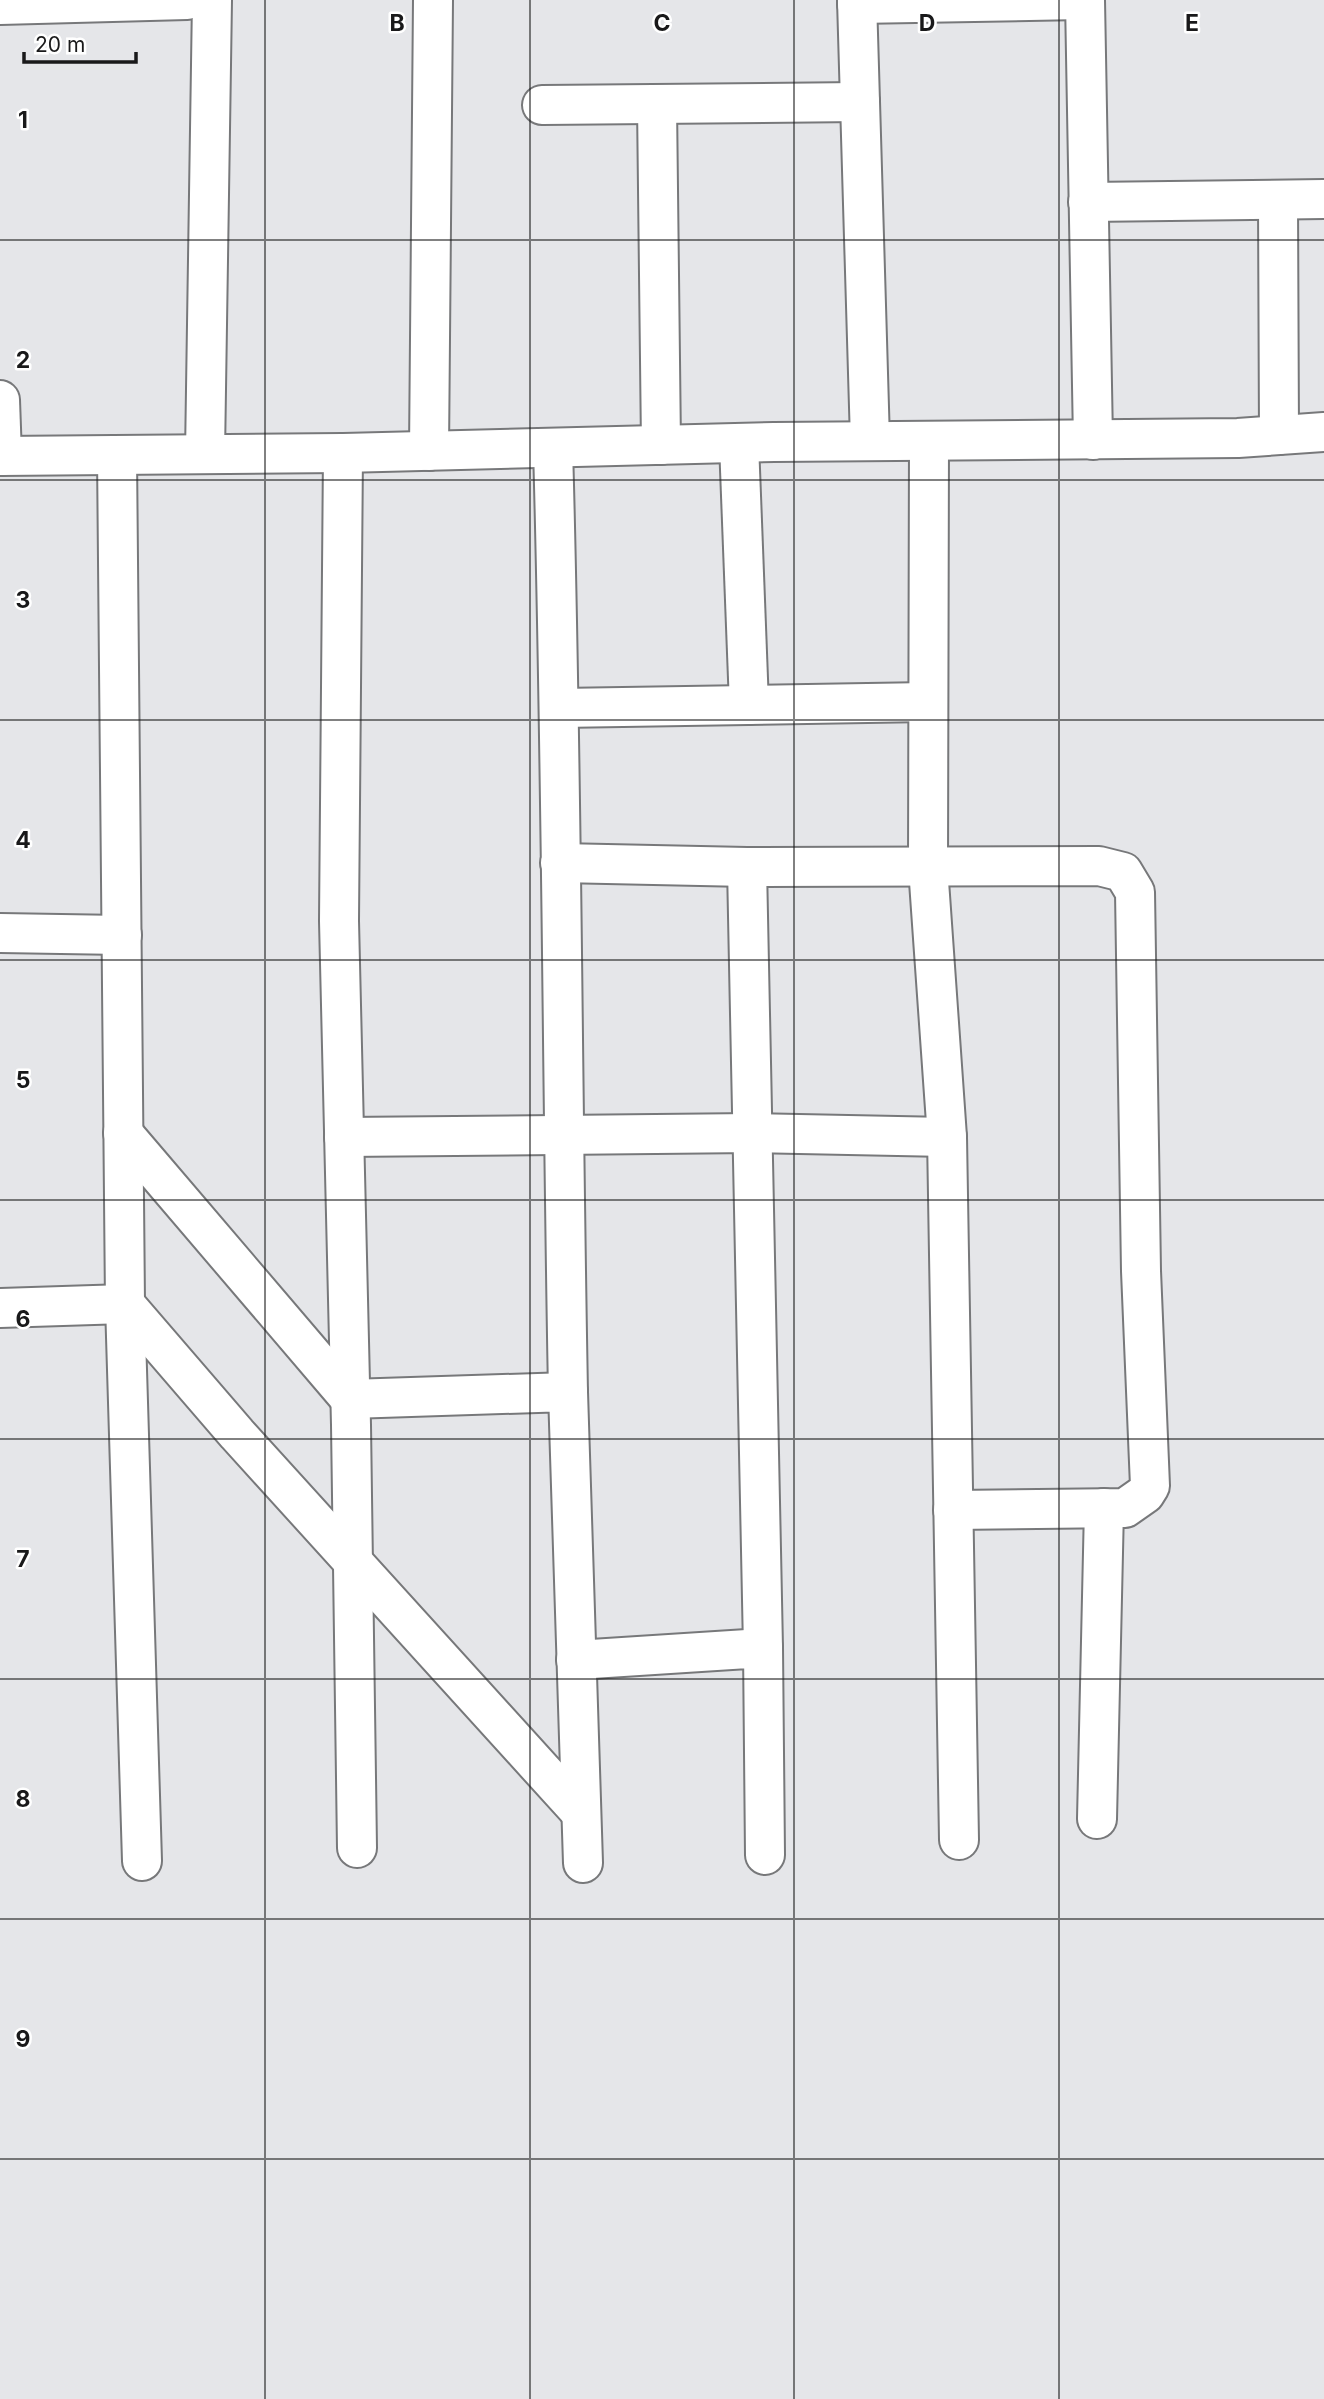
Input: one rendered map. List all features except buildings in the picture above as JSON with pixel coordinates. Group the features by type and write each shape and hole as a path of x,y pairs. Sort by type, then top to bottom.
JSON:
{"street":[{"path":"0,5 187,0"},
{"path":"205,454 212,0"},
{"path":"429,451 433,0"},
{"path":"870,442 857,2 1083,0 1093,440"},
{"path":"542,105 860,102"},
{"path":"657,104 661,445"},
{"path":"1088,202 1324,199"},
{"path":"1278,200 1279,435"},
{"path":"0,400 1,456 343,453 739,443 1238,438 1324,432"},
{"path":"929,441 928,867 947,1137 959,1840"},
{"path":"739,443 749,705"},
{"path":"553,448 560,708 568,1392 583,1863"},
{"path":"343,453 339,921 353,1562 356,1849"},
{"path":"117,455 125,1304 142,1861"},
{"path":"560,708 928,702"},
{"path":"560,863 747,867 1099,866 1123,872 1135,892 1140,1271 1150,1486 1125,1508 953,1510"},
{"path":"747,867 764,1648 765,1855"},
{"path":"0,933 122,935"},
{"path":"124,1133 350,1399"},
{"path":"344,1137 752,1133 947,1137"},
{"path":"0,1308 125,1304"},
{"path":"125,1304 237,1434 581,1813"},
{"path":"350,1399 568,1392"},
{"path":"1097,1819 1104,1508"},
{"path":"576,1660 764,1648"}]}
